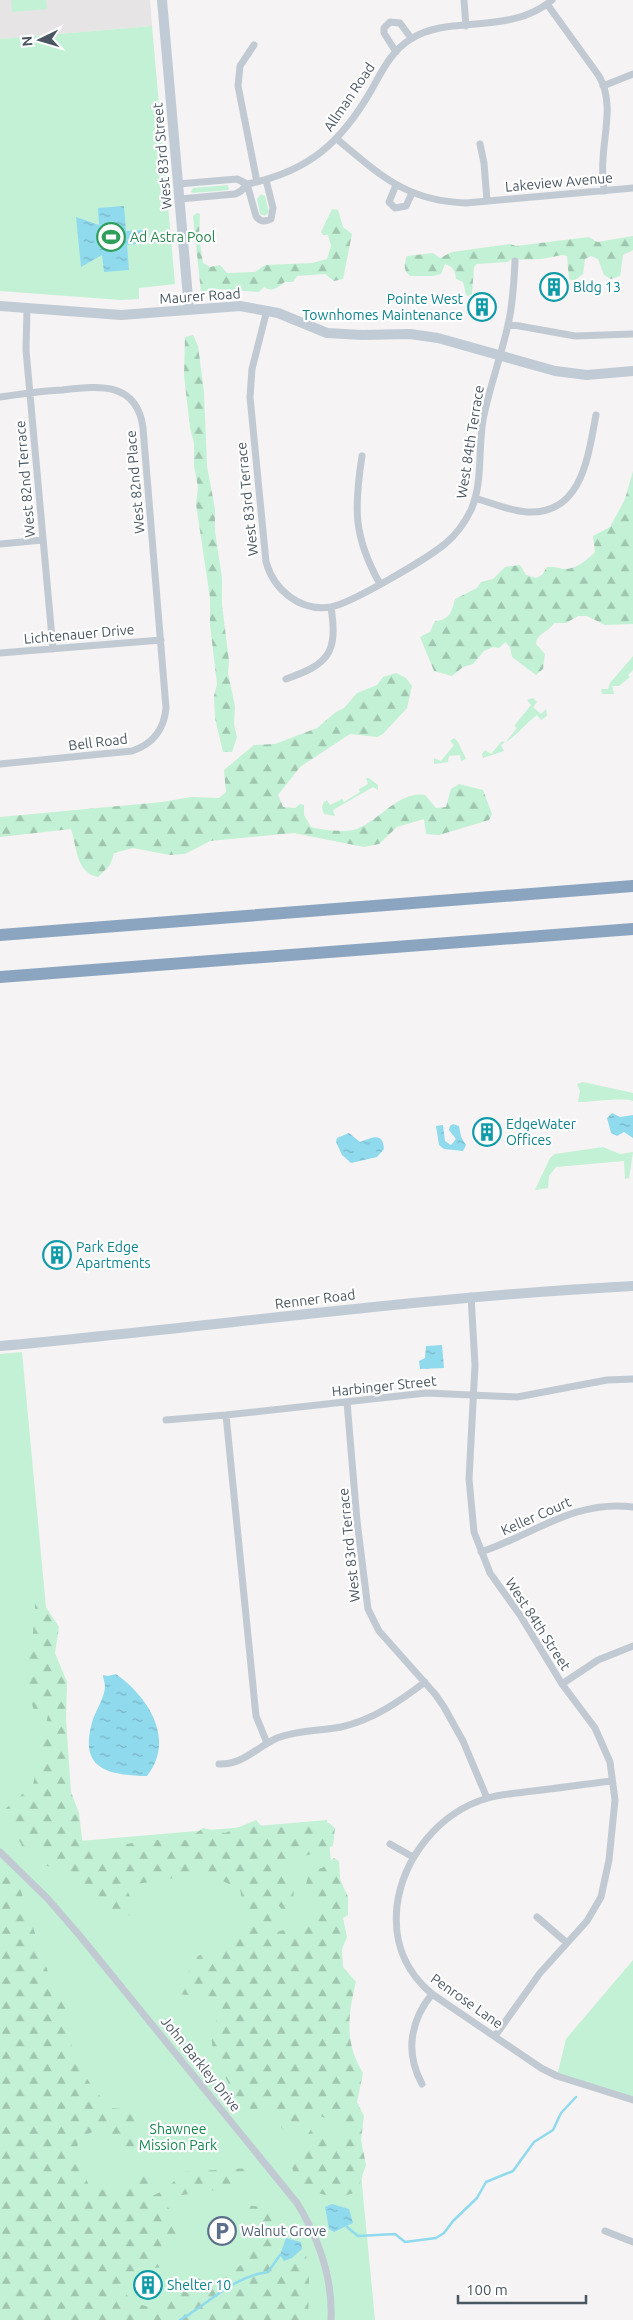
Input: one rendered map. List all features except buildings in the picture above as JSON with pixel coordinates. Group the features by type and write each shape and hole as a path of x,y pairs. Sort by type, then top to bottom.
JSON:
{"highway":[{"path":"0,935 633,886"},
{"path":"0,977 633,929"}],"street":[{"name":"West 83rd Street","path":"162,0 189,309"},
{"path":"464,0 466,26"},
{"name":"Allman Road","path":"178,184 237,179 247,184 266,180 299,167 337,139 353,120 396,52 411,38 433,30 517,18 549,2"},
{"path":"549,2 604,86 608,113 603,159 604,191"},
{"path":"396,52 384,33 387,24 390,22 400,23 411,38"},
{"path":"254,45 240,66 238,86 257,182"},
{"path":"604,86 633,74"},
{"name":"Lakeview Avenue","path":"337,139 363,163 396,185 412,193 457,203 633,188"},
{"name":"Lakeview Avenue","path":"480,144 484,163 487,201"},
{"path":"247,184 256,216 264,221 271,218 273,212 266,180"},
{"name":"Allman Road","path":"180,199 235,194 241,191 247,184"},
{"path":"396,185 390,198 390,202 395,208 406,206 412,193"},
{"name":"West 84th Terrace","path":"380,584 447,542 468,516 475,498 483,422 508,324 515,261"},
{"name":"Maurer Road","path":"0,306 121,315 240,306 267,310 327,333 362,335 410,334 438,338 541,368 567,373 595,374 633,371"},
{"name":"West 82nd Terrace","path":"27,308 26,340 53,649"},
{"name":"West 83rd Terrace","path":"267,310 252,370 250,396 266,562 273,580 286,594 311,606 331,607"},
{"path":"508,324 576,336 633,334"},
{"name":"West 82nd Place","path":"0,397 30,392 101,387 124,394 139,410 143,428 161,640"},
{"path":"475,498 527,512 545,510 561,503 577,486 582,476 596,415"},
{"path":"286,679 318,666 329,655 334,640 331,607 380,584 364,554 358,524 356,500 362,456"},
{"path":"0,544 43,540"},
{"name":"Lichtenauer Drive","path":"0,653 161,640"},
{"name":"Bell Road","path":"0,764 126,752 139,749 151,741 163,725 166,708 161,640"},
{"name":"Renner Road","path":"0,1346 146,1333 471,1296 633,1286"},
{"name":"West 84th Street","path":"471,1296 475,1337 469,1479 471,1514 481,1552 490,1573 520,1614 562,1684 595,1728 610,1762 615,1800 606,1880 601,1897 587,1921 540,1973 495,2036"},
{"name":"Harbinger Street","path":"166,1420 426,1393 517,1396 607,1380 633,1380"},
{"name":"West 83rd Terrace","path":"347,1402 368,1609 379,1631 425,1682 444,1707 463,1741 486,1798"},
{"path":"226,1415 256,1716 267,1743"},
{"name":"Keller Court","path":"481,1552 508,1543 576,1511 610,1506 633,1507"},
{"path":"562,1684 598,1660 633,1646"},
{"path":"219,1764 238,1762 267,1743 294,1733 340,1727 370,1717 393,1705 425,1682"},
{"name":"Penrose Lane","path":"612,1781 486,1798 468,1806 446,1821 426,1839 413,1858 403,1881 397,1913 398,1936 407,1966 417,1980 432,1994 541,2068 557,2076 633,2100"},
{"path":"390,1844 413,1858"},
{"name":"John Barkley Drive","path":"0,1852 30,1880 74,1928 297,2203 313,2230 326,2266 330,2287 331,2320"},
{"path":"537,1917 567,1943"},
{"path":"422,2084 413,2062 413,2027 421,2010 432,1994"},
{"path":"605,2231 633,2242"}],"shaded area":[{"path":"0,0 150,0 152,26 0,39"}],"green space":[{"path":"11,0 46,0 47,9 12,12"},
{"path":"152,26 175,284 139,288 139,299 121,300 0,291 0,39"},
{"path":"228,185 229,190 191,192 193,188"},
{"path":"261,194 265,196 269,212 265,216 260,214 257,199"},
{"path":"332,209 338,210 343,227 352,234 343,279 334,281 325,274 297,276 293,282 285,282 273,289 264,287 259,292 217,289 201,292 193,216 197,213 200,214 199,237 203,263 210,267 220,265 227,273 255,272 265,265 312,263 327,259 331,246 328,235 323,235 321,232"},
{"path":"633,236 633,250 623,255 620,276 611,279 604,275 598,259 591,256 585,259 583,274 574,281 569,279 567,256 510,260 508,262 477,264 474,267 472,294 468,296 466,295 463,282 456,279 453,270 448,265 445,264 441,274 433,276 410,276 405,267 407,256 433,253 440,258 452,252 510,244 516,246 589,237 597,242"},
{"path":"193,335 198,346 204,392 207,466 215,509 215,531 222,578 222,605 229,661 228,673 235,706 234,725 237,737 232,752 223,752 215,718 214,696 217,684 210,625 210,598 196,504 198,487 194,466 194,443 190,428 184,375 185,337"},
{"path":"633,471 633,624 605,625 587,616 578,616 566,623 554,623 537,640 536,644 545,654 543,669 536,675 512,657 510,647 505,642 499,648 493,647 484,651 473,664 463,667 452,676 434,671 420,637 430,632 435,621 444,619 450,614 455,599 477,588 481,582 493,579 505,567 520,565 526,575 536,578 542,575 547,567 567,569 585,561 595,552 593,536 610,527 625,499"},
{"path":"633,656 633,670 628,675 630,677 619,686 612,686 614,694 602,694 601,689 608,689 610,683"},
{"path":"396,673 406,678 412,686 407,708 383,734 377,737 350,734 300,767 278,795 283,807 295,808 300,804 304,805 304,815 311,827 347,831 365,825 407,797 425,795 436,808 446,807 451,789 459,784 483,790 492,814 489,820 439,835 426,834 424,819 397,827 379,844 364,847 294,833 210,841 185,854 170,855 133,848 114,853 110,865 98,877 91,875 81,865 71,829 0,837 0,817 162,802 191,797 219,798 226,792 224,770 254,745 275,744 317,728 336,712 344,708 357,693 377,685 383,677"},
{"path":"533,698 537,702 533,707 541,714 546,709 547,716 541,720 537,715 505,742 517,728 514,726 531,705 527,700"},
{"path":"454,738 466,759 461,761 460,755 449,756 448,762 434,764 434,758 441,761 454,745 450,741"},
{"path":"502,741 505,743 501,745 504,751 483,758 482,754 485,750 491,754"},
{"path":"366,778 369,778 378,785 378,790 373,787 333,810 335,816 324,814 322,807 324,802 327,800 330,805 342,799 344,802 360,792 359,789 368,784"},
{"path":"583,1082 633,1093 633,1101 578,1102 580,1091 577,1084"},
{"path":"603,1147 620,1154 633,1152 629,1178 625,1179 624,1161 556,1167 549,1176 548,1188 535,1190 550,1158 555,1154"},
{"name":"Shawnee Mission Park","path":"22,1352 68,1842 327,1820 375,2320 0,2320 0,1354"},
{"path":"36,1592 59,1627 55,1653 67,1682 66,1720 71,1792 79,1813 83,1847 108,1847 152,1840 187,1840 203,1828 225,1833 256,1820 264,1829 329,1823 335,1828 333,1846 294,1860 285,1856 294,1882 293,1909 283,1911 276,1902 267,1909 273,1921 261,1928 277,1932 310,1922 316,1913 305,1888 310,1869 322,1868 334,1858 339,1861 340,1879 348,1897 348,1915 343,1918 347,1937 342,1949 343,1967 356,1982 351,2006 350,2039 357,2062 363,2073 357,2102 364,2116 361,2140 366,2165 357,2192 337,2198 306,2190 297,2181 290,2163 315,2123 323,2128 325,2136 340,2147 345,2121 343,2115 331,2120 320,2116 307,2121 294,2134 283,2129 267,2113 240,2106 213,2053 211,2032 227,1998 175,1994 198,1956 248,1934 240,1889 205,1873 125,1886 136,1909 118,1926 95,1908 68,1869 47,1866 39,1850 23,1848 4,1810 33,1785 49,1710 34,1711 25,1678 33,1633"},
{"path":"0,1872 20,1888 52,1984 70,2017 72,2057 96,2092 112,2108 131,2110 138,2122 139,2153 121,2155 114,2141 95,2131 78,2138 77,2155 89,2186 108,2191 133,2179 139,2167 150,2166 150,2185 154,2195 169,2188 180,2172 250,2168 222,2191 216,2190 172,2196 164,2204 178,2216 183,2228 168,2245 161,2267 131,2272 124,2289 131,2302 149,2307 169,2301 171,2283 185,2272 203,2280 215,2281 241,2264 252,2252 246,2205 272,2208 281,2225 274,2243 274,2253 284,2268 306,2255 309,2279 308,2320 0,2320"},
{"path":"633,1960 633,2100 557,2076 566,2039"}],"water":[{"name":"Ad Astra Pool","path":"124,206 126,231 143,230 145,243 127,245 129,270 104,272 102,255 81,267 76,217 99,225 98,208"},
{"path":"612,1113 620,1117 633,1115 633,1138 624,1132 617,1136 611,1133 607,1118"},
{"path":"453,1124 459,1126 461,1137 466,1145 463,1151 444,1149 439,1145 436,1126 443,1125 445,1141 451,1145 456,1139 449,1130"},
{"path":"349,1133 360,1142 376,1137 379,1138 383,1143 384,1149 377,1157 351,1163 342,1155 336,1142 337,1138"},
{"path":"442,1345 444,1368 420,1369 419,1361 425,1358 426,1346"},
{"path":"116,1674 138,1694 148,1707 154,1720 159,1748 155,1762 147,1776 119,1774 99,1766 92,1758 89,1748 89,1735 93,1719 105,1690 103,1675"},
{"path":"332,2204 349,2209 353,2223 334,2232 329,2229 325,2207"},
{"path":"286,2238 301,2242 302,2249 292,2258 284,2261 280,2255"}],"waterway":[{"path":"347,2227 358,2236 395,2234 405,2242 436,2238 444,2233 453,2221 477,2198 486,2182 513,2171 534,2142 553,2130 561,2113 576,2097"},
{"path":"180,2320 233,2284 268,2272 280,2255"}],"place":[{"name":"Ad Astra Pool","path":"111,237"},
{"name":"Bldg 13","path":"554,287"},
{"name":"Pointe West Townhomes Maintenance","path":"482,307"},
{"name":"EdgeWater Offices","path":"487,1132"},
{"name":"Park Edge Apartments","path":"57,1255"},
{"name":"Walnut Grove","path":"222,2231"},
{"name":"Shelter 10","path":"148,2285"}]}
